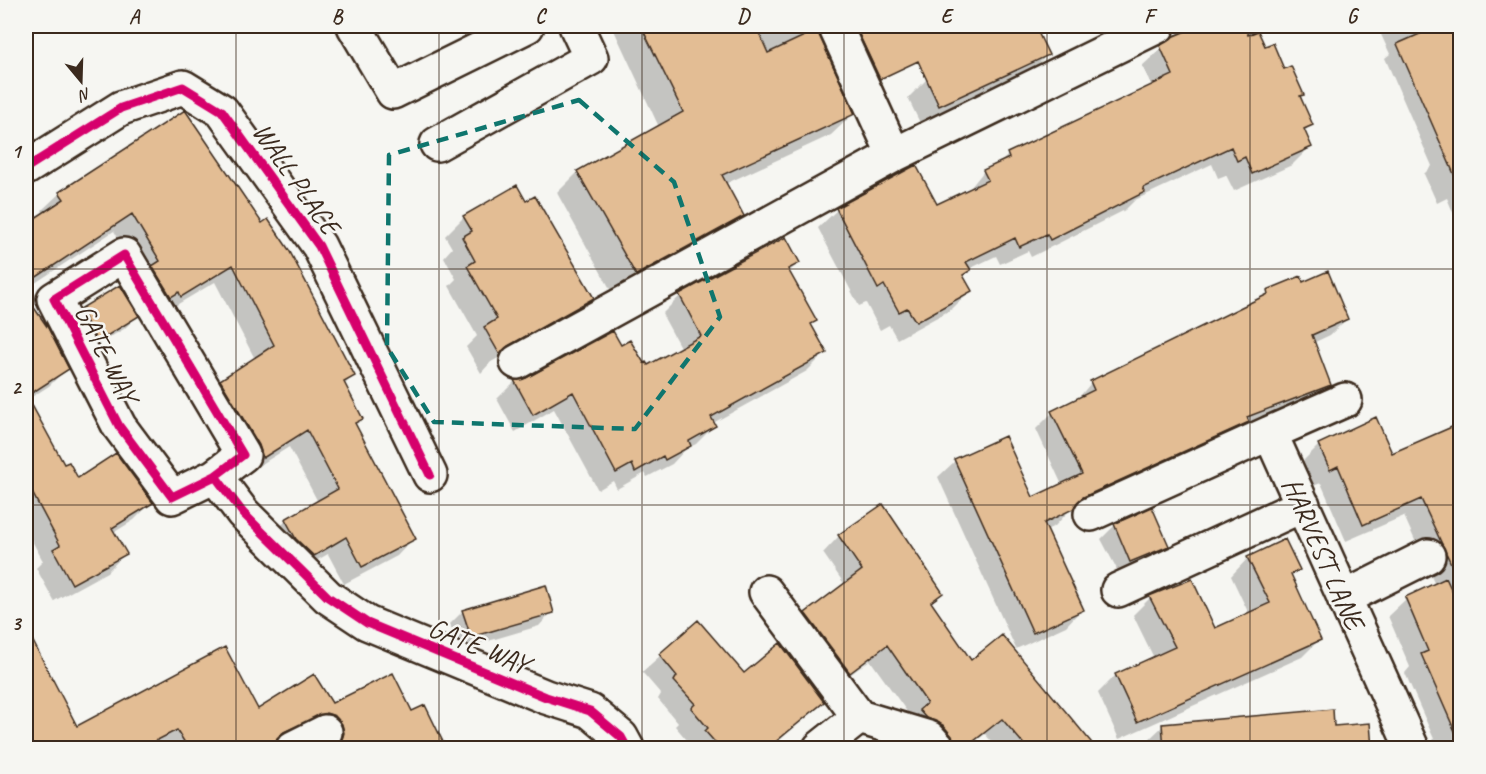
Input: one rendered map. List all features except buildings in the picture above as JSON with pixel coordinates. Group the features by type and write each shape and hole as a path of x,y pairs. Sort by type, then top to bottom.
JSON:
{"street":[{"path":"354,26 393,92 527,26"},
{"path":"437,144 591,58 576,26"},
{"path":"835,26 894,155"},
{"path":"517,362 894,155 1158,26"},
{"name":"WALL PLACE","path":"26,168 121,108 183,87 222,111 319,246 430,475"},
{"name":"GATE WAY","path":"124,255 243,455 214,476 172,497 119,426 54,299 124,255"},
{"path":"1091,514 1345,400"},
{"name":"HARVEST LANE","path":"1270,433 1412,748"},
{"name":"GATE WAY","path":"214,476 243,513 328,597 367,623 546,697 590,711 621,737 627,748"},
{"path":"1118,590 1303,505"},
{"path":"1344,598 1428,556"},
{"path":"766,592 856,733"},
{"path":"293,748 325,732"},
{"path":"820,748 856,733 929,738 938,748"}],"highlighted area":[{"path":"579,100 674,182 720,317 635,429 434,422 387,347 389,155"}],"cycle path":[{"path":"26,168 121,108 183,87 222,111 319,246 430,475"},
{"path":"124,255 243,455 215,476 172,497 119,426 54,299 124,255"},
{"path":"215,476 243,513 328,597 367,623 546,697 590,711 621,737 627,748"}]}
